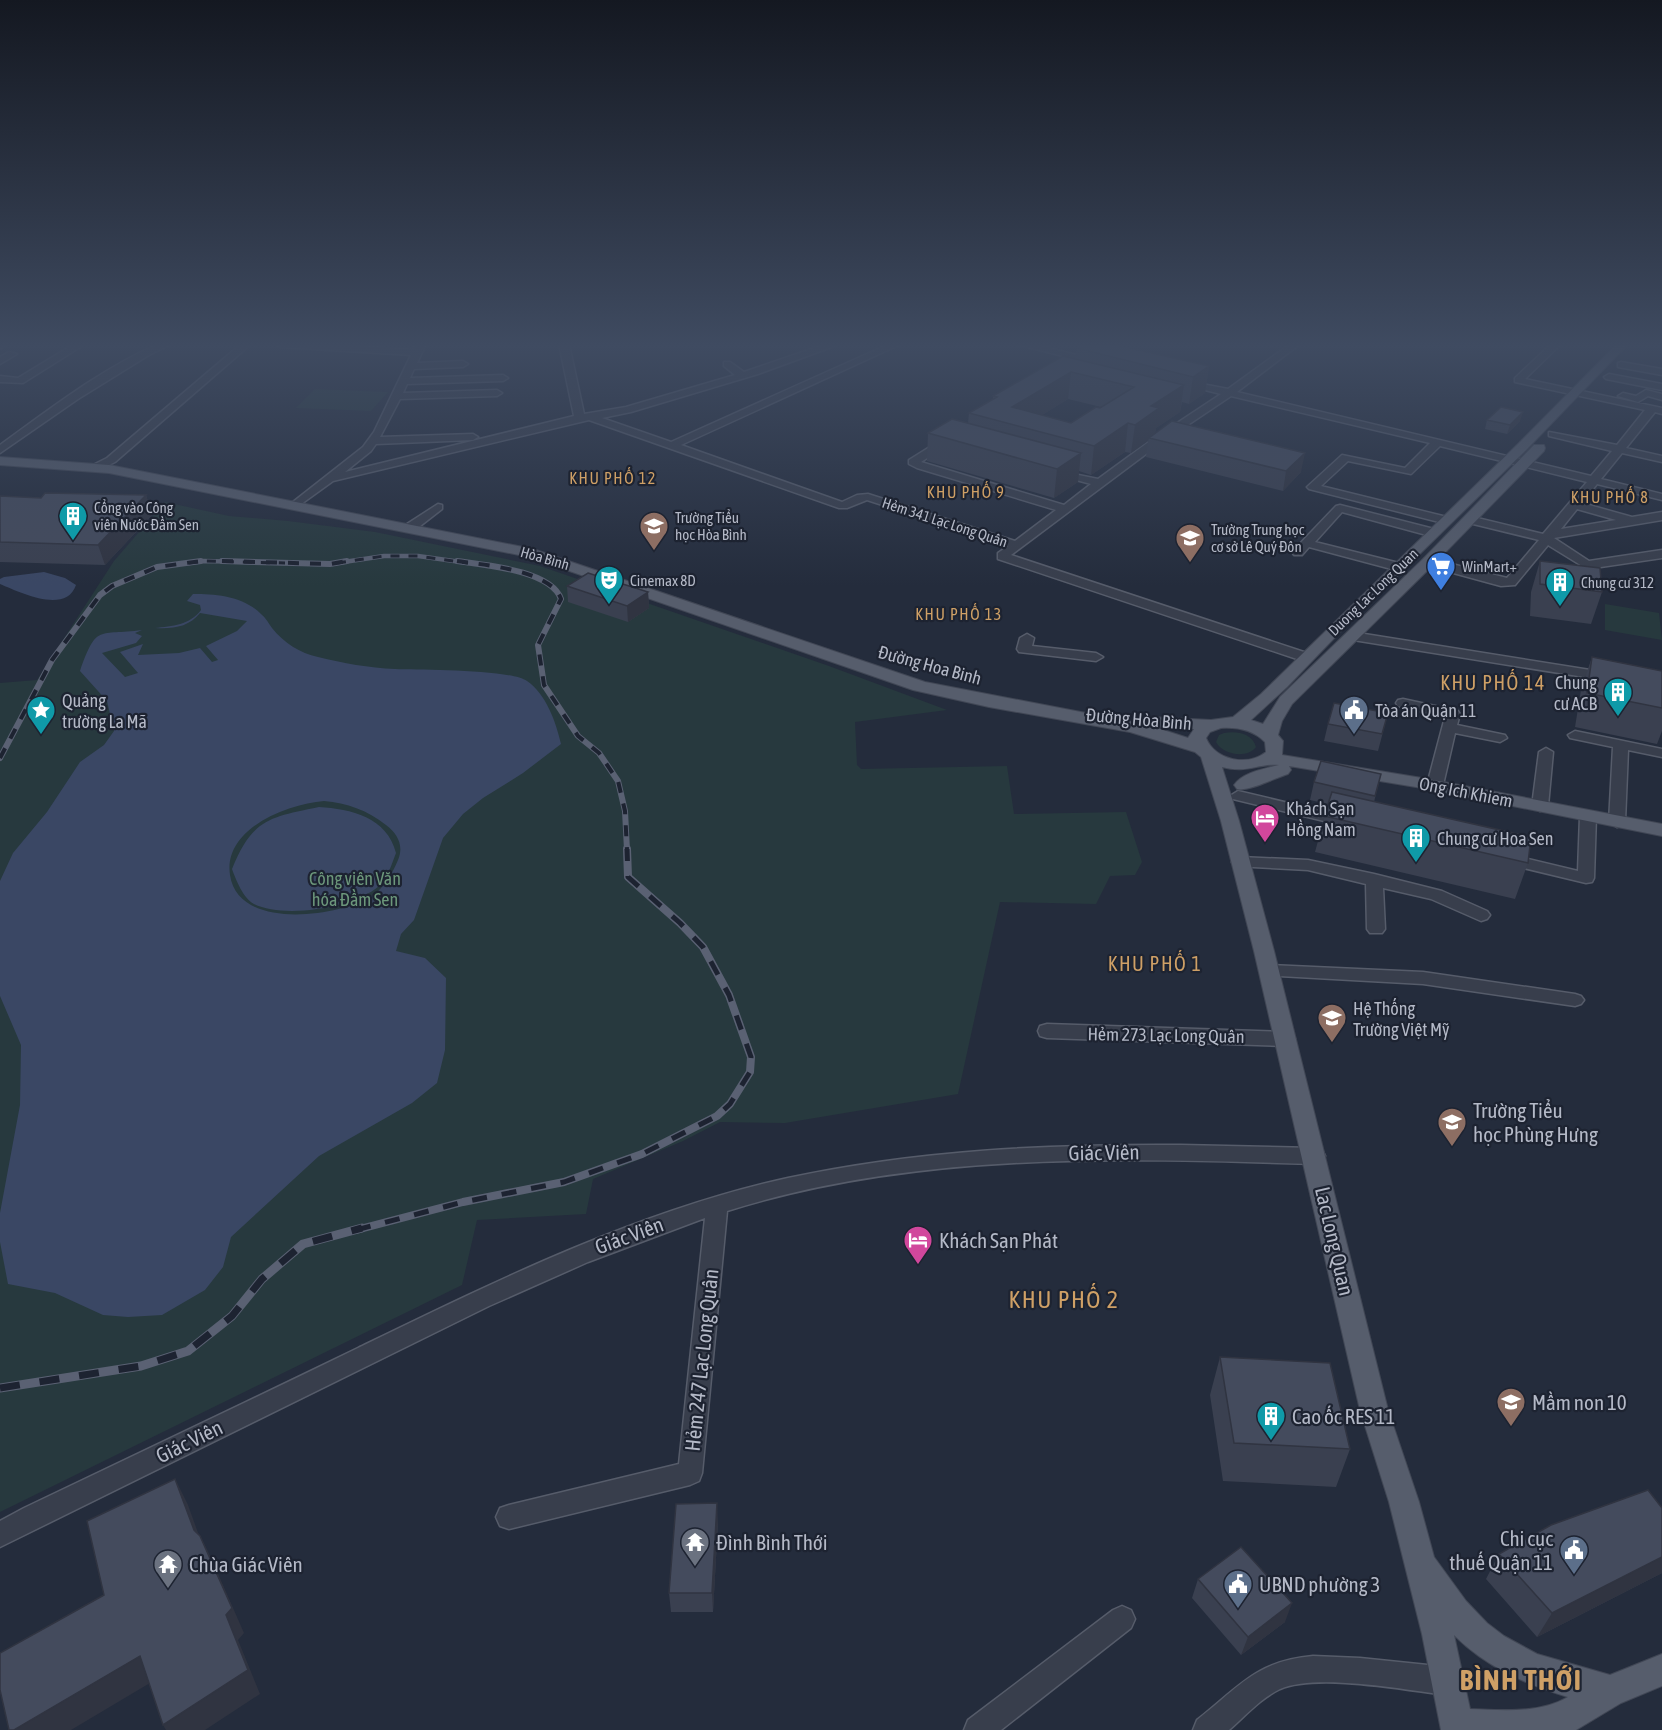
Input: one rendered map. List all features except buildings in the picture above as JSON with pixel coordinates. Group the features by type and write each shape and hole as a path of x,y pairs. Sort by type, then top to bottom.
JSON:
{"main road":[{"path":"1516,461 1547,425"},
{"path":"1516,461 1562,425"},
{"path":"0,455 88,462 97,467"},
{"path":"0,461 97,467 297,504"},
{"name":"Duong Lac Long Quan","path":"1237,723 1260,705 1305,657 1447,520 1516,461"},
{"name":"Duong Lac Long Quan","path":"1264,761 1276,749 1270,736 1273,721 1286,700 1469,520 1516,461"},
{"name":"Hòa Bình","path":"297,504 557,560 786,640"},
{"name":"Đường Hoa Binh","path":"786,640 924,688 1067,714"},
{"name":"Đường Hòa Bình","path":"1067,714 1088,714 1173,725 1237,723"},
{"name":"Ong Ich Khiem","path":"1067,714 1169,737 1234,764 1264,761 1383,776 1662,830"},
{"path":"1237,723 1254,727 1309,753 1383,776"},
{"path":"1205,752 1197,738 1199,732 1211,725"},
{"name":"Lac Long Quan","path":"1205,752 1230,821 1269,971 1374,1410 1404,1502 1438,1634 1458,1728"},
{"path":"1230,821 1252,768 1264,761"},
{"path":"1241,790 1260,776 1281,770 1324,767"},
{"path":"1418,1559 1459,1617 1487,1644 1520,1664 1561,1680 1610,1691"},
{"path":"1458,1728 1517,1727 1560,1721 1610,1691 1662,1670"}],"street":[{"path":"0,441 24,425"},
{"path":"0,450 35,425"},
{"path":"97,467 111,460 152,425"},
{"path":"297,504 354,462 372,441 380,425"},
{"path":"334,478 553,425"},
{"name":"Hẻm 341 Lạc Long Quân","path":"609,425 843,506 861,497 868,497 1017,545"},
{"path":"673,445 718,425"},
{"path":"1017,545 1176,425"},
{"path":"1364,425 1661,496 1640,520"},
{"path":"1428,562 1507,583 1511,582 1592,481 1643,425"},
{"path":"1553,434 1662,459"},
{"path":"372,441 483,437 491,440"},
{"path":"953,440 913,462 1065,509"},
{"path":"1438,442 1407,472 1346,458 1313,488 1447,520"},
{"path":"1048,469 1100,483"},
{"path":"1573,504 1640,520"},
{"path":"411,527 438,507"},
{"path":"1399,567 1302,547 1340,508 1434,533"},
{"path":"1469,520 1547,536 1662,516"},
{"path":"1547,536 1587,565 1662,554"},
{"name":"Hẻm 341 Lạc Long Quân","path":"1017,545 1002,556 1305,657"},
{"path":"1352,636 1626,680"},
{"path":"1025,644 1096,657"},
{"path":"1403,704 1453,714 1435,785"},
{"path":"1450,728 1500,738"},
{"path":"1575,735 1662,753"},
{"path":"1617,822 1621,745"},
{"path":"1539,806 1546,752"},
{"path":"1241,790 1366,826"},
{"path":"1493,856 1586,878 1588,816"},
{"path":"1240,862 1308,865 1374,879 1436,895 1480,915"},
{"path":"1374,879 1376,929"},
{"path":"1269,971 1423,978 1575,1000"},
{"name":"Hẻm 273 Lạc Long Quân","path":"1047,1031 1286,1039"},
{"name":"Giác Viên","path":"0,1535 548,1268 649,1227 717,1205 787,1187 865,1172 1009,1155 1140,1151 1315,1156"},
{"name":"Hẻm 247 Lạc Long Quân","path":"509,1517 690,1473 717,1205"},
{"path":"978,1730 1122,1619"},
{"path":"1207,1730 1251,1692 1278,1676 1306,1671 1348,1671 1447,1681"}],"green space":[{"name":"Công viên Văn hóa Đầm Sen","path":"165,502 229,516 375,532 540,566 829,666 947,710 855,722 857,765 861,769 1007,766 1014,814 1126,812 1142,862 1135,875 1110,876 1096,904 1000,902 958,1094 785,1123 720,1122 683,1141 593,1179 586,1214 477,1220 462,1285 0,1512 0,683 37,680 114,561"},
{"path":"1605,604 1659,613 1662,640 1605,630"},
{"path":"1234,732 1248,736 1256,747 1252,751 1241,754 1224,750 1216,742 1219,735"}],"water":[{"path":"44,572 65,578 76,585 71,594 63,599 41,599 0,584 0,579 4,577"},
{"path":"193,594 220,596 246,603 261,614 272,628 293,647 327,659 376,668 484,672 517,677 527,681 540,693 553,718 561,744 463,814 443,838 414,920 401,934 396,951 425,958 446,978 445,1050 437,1083 412,1103 319,1156 231,1237 223,1267 205,1290 162,1315 128,1317 103,1315 55,1293 8,1284 0,1242 0,1213 20,1105 21,1045 0,996 0,881 13,853 47,812 80,762 104,745 114,731 107,701 80,671 95,639 108,633 142,630 135,633 142,636 136,643 102,653 125,677 138,673 120,652 143,644 138,655 179,653 200,648 212,662 218,660 206,646 237,631 247,621 200,613 196,618 180,626 155,628 180,624 197,615 201,610 200,605 187,601","holes":["324,801 372,815 397,836 400,855 391,875 381,889 372,896 337,909 291,914 269,912 251,905 237,893 230,875 231,858 237,844 247,832 277,813 293,807"]},
{"path":"319,807 343,810 366,817 385,831 396,853 385,879 368,894 318,909 283,911 254,904 243,893 232,869 247,840 255,830 275,818"}],"railway":[{"path":"337,563 384,556 418,556 468,563"},
{"path":"0,758 52,660 100,595 112,586 157,567 201,561"},
{"path":"189,563 204,561 285,563"},
{"path":"222,561 330,564 347,561"},
{"path":"457,561 499,567 531,575 555,589 561,599 538,645 544,685 578,736 599,753 618,781 625,811 627,850"},
{"path":"356,1230 463,1202 564,1182 642,1154 717,1116 730,1104 750,1072 751,1057 729,995 703,947 680,923 628,877 627,849"},
{"path":"0,1388 141,1366 188,1351 232,1316 262,1279 303,1244 362,1228"}],"place":[{"name":"Cổng vào Công viên Nước Đầm Sen","path":"73,542"},
{"name":"Trường Tiểu học Hòa Bình","path":"654,552"},
{"name":"Trường Trung học cơ sở Lê Quý Đôn","path":"1190,564"},
{"name":"WinMart+","path":"1441,592"},
{"name":"Cinemax 8D","path":"609,606"},
{"name":"Chung cư 312","path":"1560,608"},
{"name":"Chung cư ACB","path":"1618,718"},
{"name":"Quảng trường La Mã","path":"41,736"},
{"name":"Tòa án Quận 11","path":"1354,736"},
{"name":"Khách Sạn Hồng Nam","path":"1265,844"},
{"name":"Chung cư Hoa Sen","path":"1416,864"},
{"name":"Hệ Thống Trường Việt Mỹ","path":"1332,1044"},
{"name":"Trường Tiểu học Phùng Hưng","path":"1452,1148"},
{"name":"Khách Sạn Phát","path":"918,1266"},
{"name":"Mầm non 10","path":"1511,1428"},
{"name":"Cao ốc RES 11","path":"1271,1442"},
{"name":"Đình Bình Thới","path":"695,1568"},
{"name":"Chi cục thuế Quận 11","path":"1574,1576"},
{"name":"Chùa Giác Viên","path":"168,1590"},
{"name":"UBND phường 3","path":"1238,1610"}],"district":[{"name":"KHU PHỐ 12","path":"613,478"},
{"name":"KHU PHỐ 9","path":"966,492"},
{"name":"KHU PHỐ 8","path":"1610,497"},
{"name":"KHU PHỐ 13","path":"959,614"},
{"name":"KHU PHỐ 14","path":"1493,682"},
{"name":"KHU PHỐ 1","path":"1155,963"},
{"name":"KHU PHỐ 2","path":"1064,1299"},
{"name":"BÌNH THỚI","path":"1521,1680"}]}
